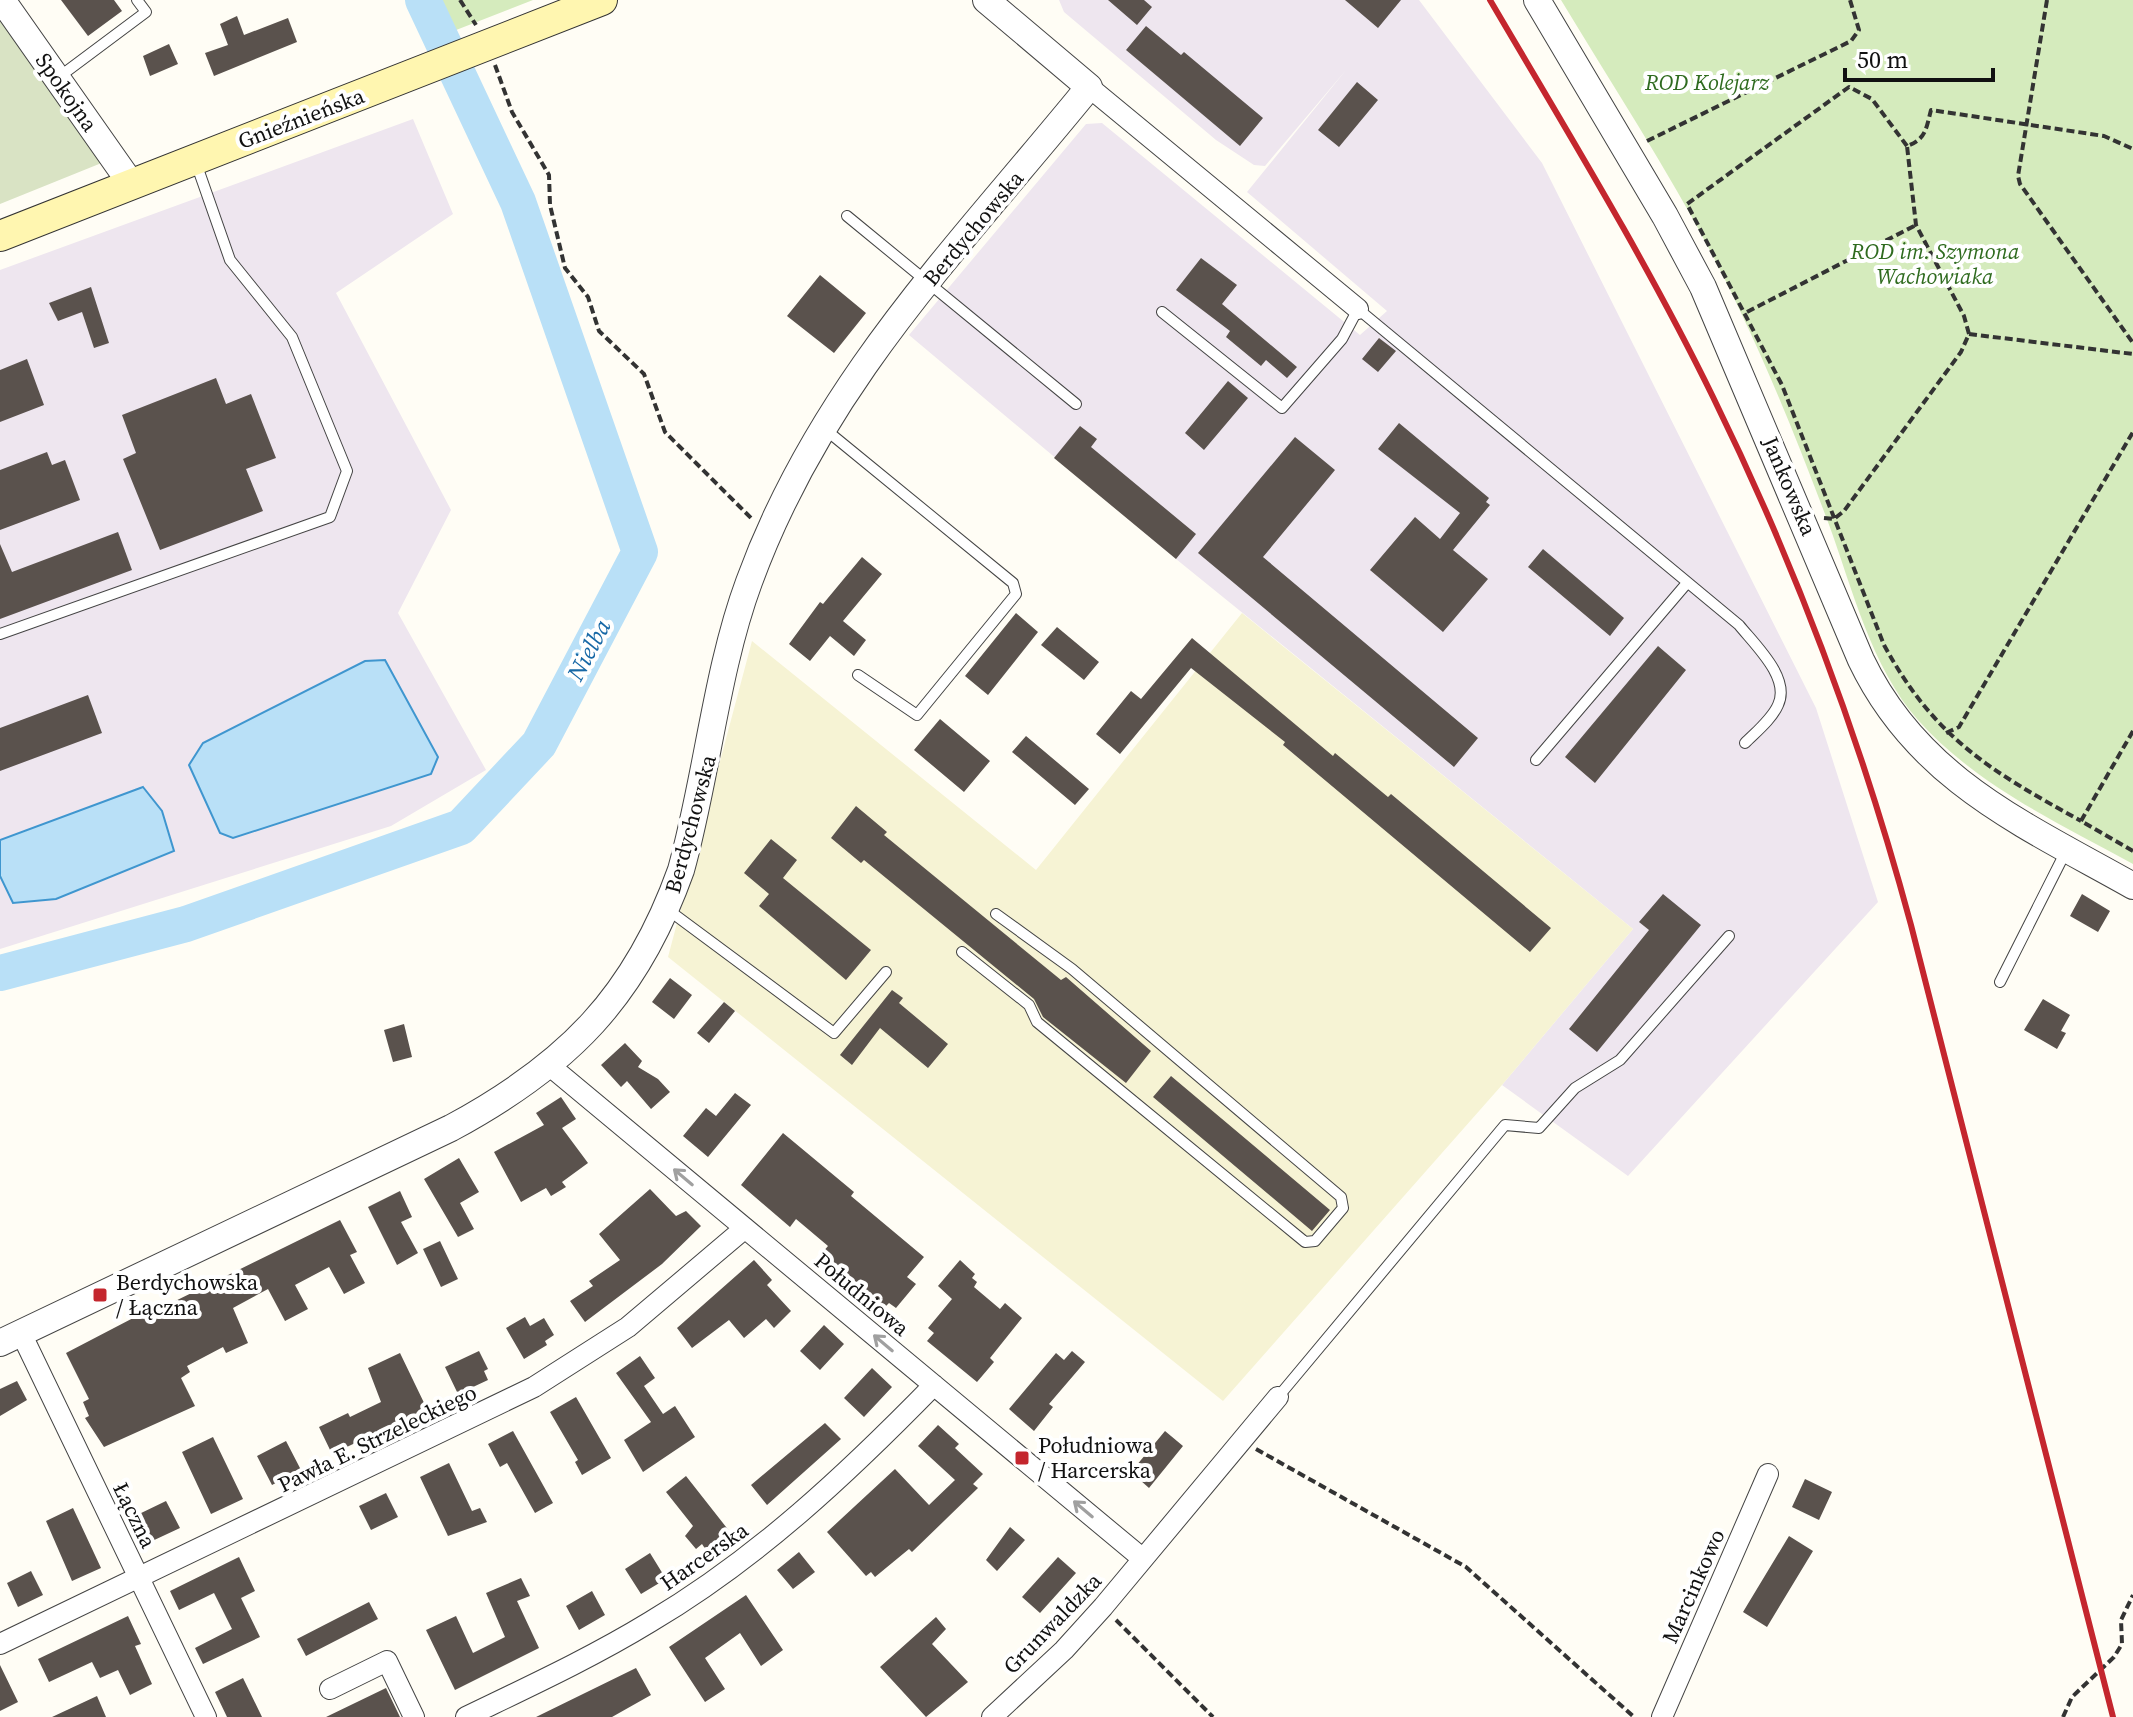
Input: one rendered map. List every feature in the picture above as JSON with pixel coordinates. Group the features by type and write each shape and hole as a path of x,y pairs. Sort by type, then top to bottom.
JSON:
{"main road":[{"name":"Gnieźnieńska","path":"0,236 432,67 480,42 602,0"}],"street":[{"name":"Spokojna","path":"2,0 132,185"},
{"path":"986,0 1358,309"},
{"name":"Jankowska","path":"1537,0 1703,287 1807,525 1861,660 1892,717 1943,770 2067,849 2133,886"},
{"name":"Berdychowska","path":"11,1338 504,1100 550,1066 616,996 667,909 695,820 736,623 767,535 821,426 868,357 1089,87"},
{"name":"Południowa","path":"550,1066 1143,1559"},
{"name":"Pawła E. Strzeleckiego","path":"0,1644 534,1387 628,1327 745,1228"},
{"name":"Łączna","path":"11,1338 139,1578 206,1717"},
{"name":"Harcerska","path":"466,1717 652,1621 746,1557 858,1463 934,1385"},
{"name":"Grunwaldzka","path":"992,1717 1064,1650 1103,1607 1278,1397"},
{"name":"Marcinkowo","path":"1662,1717 1768,1474"},
{"path":"330,1689 387,1661 414,1717"}],"lane":[{"path":"57,78 146,12 137,0"},
{"path":"0,634 330,517 347,471 292,337 230,260 215,210 194,160"},
{"path":"847,216 1076,404"},
{"path":"1162,312 1282,408 1342,339 1358,309 1739,625 1779,679 1782,694 1778,707 1745,743"},
{"path":"821,426 1013,583 1016,594 917,715 858,675"},
{"path":"1536,760 1687,583"},
{"path":"2000,982 2067,849"},
{"path":"667,909 834,1033 886,972"},
{"path":"962,952 1029,1005 1037,1022 1305,1242 1315,1241 1343,1208 1341,1197 1072,969 996,914"},
{"path":"1278,1397 1505,1125 1539,1128 1575,1088 1620,1060 1729,936"}],"path":[{"path":"460,0 512,112 549,175 550,205 565,268 588,297 599,331 644,374 665,432 767,535"},
{"path":"1626,151 1851,41 1859,30 1850,0"},
{"path":"2047,0 2026,124 2020,184 2133,343"},
{"path":"1834,519 1961,352 1969,334 1964,316 1916,225 1907,146 1872,99 1849,87 1687,204 1747,312 1782,385 1834,519 1884,645 1904,681 1946,733 2015,785 2133,851"},
{"path":"1907,146 1925,135 1931,110 2104,136 2133,149"},
{"path":"1747,312 1916,225"},
{"path":"1969,334 2133,354"},
{"path":"1946,733 1959,727 2133,432"},
{"path":"1807,525 1826,518 1834,519"},
{"path":"2081,821 2133,731"},
{"path":"1241,1441 1466,1567 1634,1717"},
{"path":"2063,1717 2072,1697 2114,1657 2122,1644 2121,1620 2133,1595"},
{"path":"1103,1607 1213,1717"}],"shaded area":[{"path":"1059,0 1419,0 1542,163 1816,708 1878,902 1628,1176 1502,1085 1633,929 1176,559 909,335 1086,124 1102,123 1360,335 1387,311 1247,192 1346,70 1265,166 1254,165 1216,140 1064,12"},
{"path":"413,119 453,214 336,293 451,510 398,613 486,770 391,826 0,949 0,270"},
{"path":"1242,613 1633,929 1502,1085 1223,1401 668,957 752,641 1036,870"}],"green space":[{"path":"435,0 533,0 451,32"},
{"name":"ROD im. Szymona Wachowiaka","path":"1561,0 2133,0 2133,864 1992,783 1941,743 1902,699 1887,676 1864,626 1787,418 1722,274 1656,155"},
{"path":"0,13 104,162 0,204"}],"water":[{"path":"413,0 435,0 451,32 428,41"},
{"path":"385,660 438,757 431,774 233,838 220,833 189,765 203,743 365,661"},
{"path":"143,787 162,811 174,851 56,899 13,903 0,876 0,840"}],"building":[{"path":"61,0 114,0 122,11 88,36"},
{"path":"1108,0 1144,0 1152,7 1137,25"},
{"path":"1345,0 1401,0 1378,28"},
{"path":"237,16 244,35 288,18 297,42 214,76 205,53 228,45 220,24"},
{"path":"1146,26 1181,55 1184,52 1263,118 1240,146 1126,50"},
{"path":"169,44 178,64 150,76 143,56"},
{"path":"1357,82 1378,100 1339,147 1318,130"},
{"path":"1201,258 1237,285 1222,304 1297,367 1287,378 1266,360 1261,366 1226,337 1230,331 1176,290"},
{"path":"820,275 866,313 834,353 787,316"},
{"path":"91,287 109,343 94,348 82,312 58,321 49,303"},
{"path":"1379,338 1396,351 1378,372 1362,359"},
{"path":"27,359 44,405 0,422 0,370"},
{"path":"216,378 226,404 251,394 276,458 246,469 263,511 160,550 123,459 136,453 122,415"},
{"path":"1228,381 1248,398 1204,450 1185,433"},
{"path":"1399,423 1489,498 1486,502 1490,505 1453,550 1488,579 1443,632 1370,570 1415,517 1440,539 1460,513 1378,449"},
{"path":"1080,426 1097,439 1091,447 1196,534 1176,559 1054,458"},
{"path":"1295,437 1335,470 1263,557 1478,738 1454,767 1198,553"},
{"path":"47,452 52,465 65,460 80,500 0,530 0,470"},
{"path":"118,532 132,570 0,619 0,544 12,572"},
{"path":"1543,549 1624,618 1610,636 1528,567"},
{"path":"862,557 882,574 843,621 866,640 854,656 830,636 810,661 789,644 820,602 823,604"},
{"path":"1016,613 1038,632 988,695 965,676"},
{"path":"1057,627 1099,662 1084,680 1041,645"},
{"path":"1192,638 1333,756 1335,753 1388,797 1391,794 1551,928 1530,952 1283,745 1285,742 1191,668 1120,754 1096,734 1131,691 1141,699"},
{"path":"1658,646 1686,670 1595,783 1565,757"},
{"path":"88,695 102,733 0,771 0,728"},
{"path":"940,719 990,761 964,792 914,750"},
{"path":"1026,736 1089,789 1075,805 1012,752"},
{"path":"856,806 887,832 884,835 1061,980 1066,977 1151,1051 1126,1083 1043,1017 1034,999 864,860 861,863 831,838"},
{"path":"771,839 797,860 783,878 871,950 846,980 759,906 769,894 744,873"},
{"path":"1663,894 1701,925 1597,1052 1569,1029 1649,930 1639,922"},
{"path":"2082,894 2110,911 2098,932 2070,916"},
{"path":"670,978 692,995 674,1019 652,1002"},
{"path":"892,990 903,998 899,1003 948,1044 928,1068 880,1028 852,1065 840,1055"},
{"path":"2043,999 2070,1015 2061,1031 2066,1033 2057,1049 2024,1030"},
{"path":"724,1002 735,1011 709,1043 697,1033"},
{"path":"404,1024 412,1057 393,1062 384,1030"},
{"path":"625,1043 642,1061 638,1067 658,1079 670,1092 651,1109 627,1081 621,1087 601,1065"},
{"path":"1171,1076 1330,1210 1312,1231 1153,1097"},
{"path":"735,1093 751,1105 708,1157 683,1136 706,1108 716,1116"},
{"path":"561,1097 576,1119 562,1128 588,1163 562,1182 566,1187 551,1196 546,1188 521,1202 494,1152 544,1125 536,1113"},
{"path":"783,1133 854,1192 851,1196 924,1257 907,1277 916,1284 896,1308 889,1303 885,1307 822,1253 828,1246 796,1219 790,1227 741,1185"},
{"path":"459,1158 479,1192 460,1203 474,1229 458,1237 424,1179"},
{"path":"650,1189 676,1216 686,1211 701,1226 662,1264 585,1322 570,1301 593,1286 589,1281 620,1260 599,1234"},
{"path":"400,1191 412,1217 401,1222 418,1253 397,1265 368,1207"},
{"path":"340,1220 357,1252 350,1255 365,1283 344,1294 329,1267 295,1285 308,1309 285,1321 268,1289 233,1308 248,1343 226,1353 223,1347 187,1366 190,1372 181,1378 195,1406 104,1447 85,1418 89,1416 83,1402 89,1399 66,1353 160,1304 161,1308"},
{"path":"440,1241 458,1279 441,1287 423,1249"},
{"path":"754,1260 772,1280 767,1285 791,1311 774,1328 766,1319 744,1338 729,1320 692,1348 677,1328"},
{"path":"960,1260 975,1274 972,1278 977,1282 974,1287 1000,1309 1005,1303 1022,1318 990,1358 994,1362 977,1382 927,1341 934,1333 928,1328 952,1299 938,1286"},
{"path":"525,1317 530,1326 544,1318 554,1335 545,1341 547,1345 524,1359 506,1328"},
{"path":"824,1325 844,1344 820,1370 800,1351"},
{"path":"479,1351 488,1369 484,1371 488,1380 458,1394 445,1367"},
{"path":"1072,1351 1085,1362 1049,1404 1053,1407 1034,1431 1009,1409 1056,1353 1064,1360"},
{"path":"400,1353 427,1409 332,1454 319,1427 381,1402 368,1368"},
{"path":"640,1356 655,1378 644,1386 663,1414 675,1406 695,1437 643,1472 624,1440 651,1422 616,1373"},
{"path":"872,1368 892,1387 864,1417 844,1398"},
{"path":"17,1381 27,1400 0,1416 0,1389"},
{"path":"576,1397 611,1458 582,1475 575,1462 578,1460 550,1412"},
{"path":"825,1423 841,1439 767,1505 751,1485"},
{"path":"938,1425 959,1444 955,1448 983,1474 973,1484 978,1488 912,1552 909,1549 875,1577 871,1572 866,1576 827,1532 895,1469 929,1505 955,1480 918,1446"},
{"path":"513,1431 553,1503 535,1513 507,1463 500,1467 488,1444"},
{"path":"1165,1431 1183,1446 1149,1488 1131,1472"},
{"path":"213,1437 243,1499 211,1514 182,1452"},
{"path":"286,1441 301,1470 272,1485 257,1456"},
{"path":"449,1463 472,1511 480,1508 487,1522 448,1536 420,1477"},
{"path":"686,1476 730,1532 706,1550 702,1544 696,1549 685,1536 693,1526 666,1492"},
{"path":"1805,1479 1832,1492 1819,1520 1792,1507"},
{"path":"386,1493 398,1517 371,1530 359,1506"},
{"path":"166,1501 180,1528 150,1542 137,1515"},
{"path":"73,1508 101,1568 72,1581 46,1521"},
{"path":"1010,1527 1025,1540 997,1571 986,1560"},
{"path":"1789,1536 1813,1551 1767,1627 1743,1612"},
{"path":"799,1552 815,1572 793,1589 777,1570"},
{"path":"650,1553 666,1579 641,1594 625,1569"},
{"path":"239,1557 255,1591 241,1598 260,1637 203,1664 195,1648 232,1629 214,1593 179,1610 170,1591"},
{"path":"1058,1557 1076,1573 1040,1613 1022,1597"},
{"path":"31,1571 43,1595 18,1607 7,1583"},
{"path":"521,1578 530,1596 517,1601 539,1648 455,1690 426,1630 456,1616 473,1653 505,1637 486,1593"},
{"path":"592,1591 605,1615 579,1630 566,1606"},
{"path":"746,1595 783,1650 761,1666 740,1633 705,1658 725,1689 705,1702 669,1647"},
{"path":"369,1602 378,1619 306,1656 297,1639"},
{"path":"128,1616 141,1644 135,1646 152,1684 130,1695 118,1670 100,1678 92,1662 49,1682 38,1659"},
{"path":"936,1617 946,1629 932,1644 968,1682 926,1717 880,1667"},
{"path":"0,1665 18,1702 0,1711"},
{"path":"636,1668 651,1695 612,1717 536,1717"},
{"path":"243,1678 262,1717 227,1717 215,1692"},
{"path":"386,1688 400,1717 326,1717"},
{"path":"97,1696 106,1717 52,1717"}],"waterway":[{"name":"Nielba","path":"0,973 186,924 461,827 539,744 640,552 518,202 423,0"}],"railway":[{"path":"1490,0 1605,196 1687,346 1772,525 1825,656 1871,789 1911,925 2113,1717"}],"place":[{"name":"Berdychowska / Łączna","path":"100,1295"},
{"name":"Południowa / Harcerska","path":"1022,1458"}],"park label":[{"name":"ROD Kolejarz","path":"1707,82"}]}
